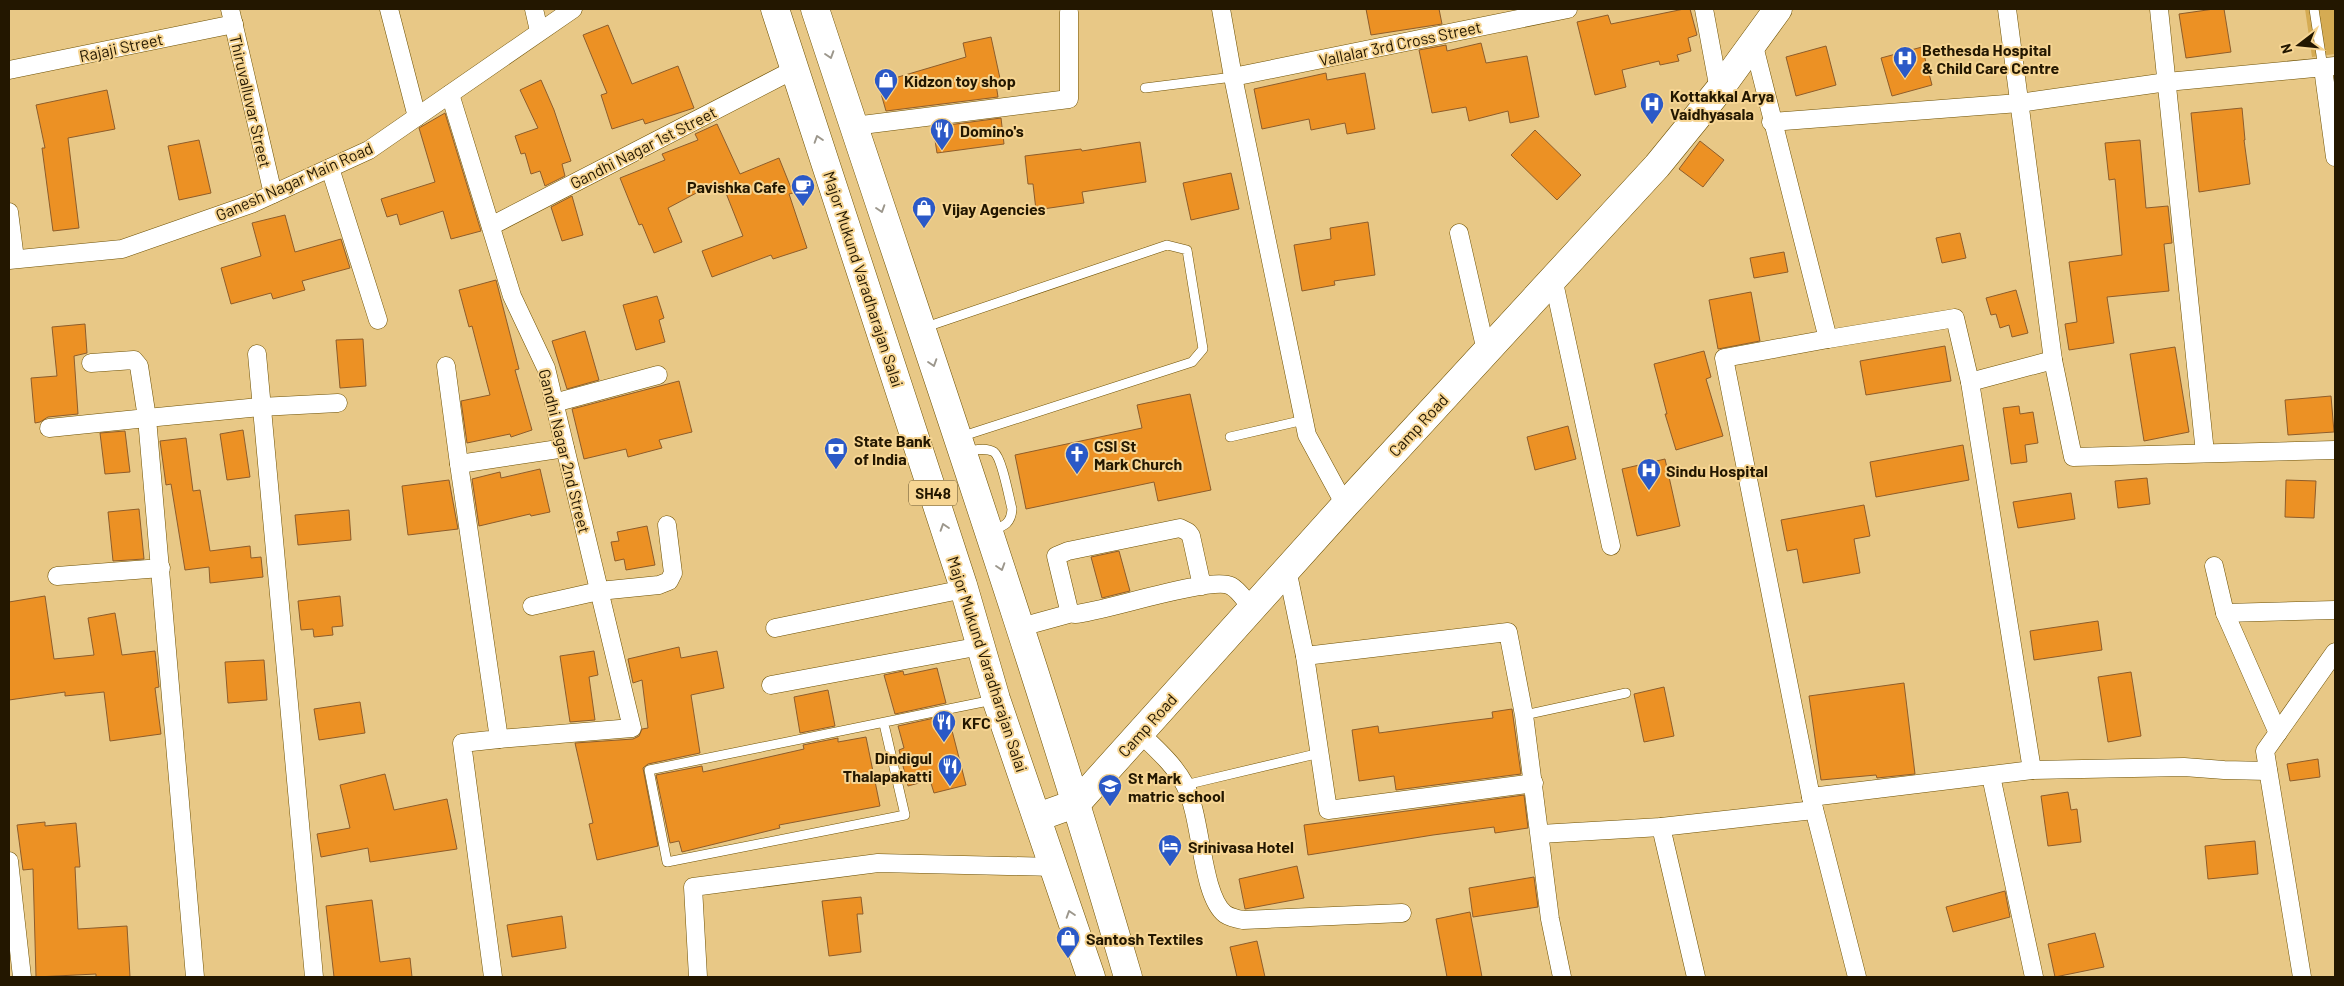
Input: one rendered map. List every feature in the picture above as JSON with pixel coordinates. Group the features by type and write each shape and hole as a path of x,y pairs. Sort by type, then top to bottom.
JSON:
{"main road":[{"name":"Major Mukund Varadharajan Salai","path":"775,9 964,589 996,699 1038,817 1091,977"},
{"name":"SH48","path":"815,9 1021,627 1077,803 1128,977"},
{"name":"Camp Road","path":"1038,817 1077,803 1345,505 1656,166 1720,90 1778,9"}],"street":[{"path":"389,9 417,117"},
{"path":"534,9 539,31"},
{"name":"Ganesh Nagar Main Road","path":"12,260 122,249 251,204 369,150 573,9"},
{"path":"1221,9 1232,77 1307,435 1345,505"},
{"name":"Vallalar 3rd Cross Street","path":"1232,77 1566,9"},
{"path":"1704,9 1720,90"},
{"path":"2008,9 2053,360 2072,457 2335,450"},
{"path":"2159,9 2204,453"},
{"path":"854,126 1070,98 1069,12"},
{"name":"Rajaji Street","path":"9,70 232,16"},
{"name":"Thiruvalluvar Street","path":"232,16 272,194"},
{"path":"1753,42 1771,122 1828,339"},
{"path":"1771,122 2019,103 2167,82 2329,67 2335,157"},
{"name":"Gandhi Nagar 1st Street","path":"491,226 795,69"},
{"name":"Gandhi Nagar 2nd Street","path":"450,94 512,296 546,368 632,728 499,739"},
{"path":"330,168 378,320"},
{"path":"9,212 12,260"},
{"path":"1459,233 1486,351"},
{"path":"1553,278 1611,546"},
{"path":"1857,977 1813,804 1724,358 1955,318 1970,382 2032,770"},
{"path":"257,354 260,407 314,977"},
{"path":"91,362 134,360 139,366 147,418 161,568 195,977"},
{"path":"1970,382 2053,360"},
{"path":"446,366 499,739 462,743 493,977"},
{"path":"554,403 658,375"},
{"path":"49,428 260,407 338,403"},
{"path":"460,464 565,448"},
{"path":"532,606 599,591 659,585 672,578 667,525"},
{"path":"1072,613 1069,610 1056,556 1068,551 1184,529 1191,536 1202,586"},
{"path":"2214,566 2225,613 2278,733"},
{"path":"57,576 161,568"},
{"path":"1287,569 1305,656 1328,810 1534,783"},
{"path":"1021,627 1072,613 1078,614 1202,586 1223,584 1231,586 1252,608"},
{"path":"775,628 964,589"},
{"path":"2225,613 2335,610"},
{"path":"1305,656 1508,632 1524,715 1550,919 1562,977"},
{"path":"771,685 981,646"},
{"path":"2302,977 2265,751 2335,654"},
{"path":"1140,733 1177,770 1186,786 1199,825 1206,873 1213,898 1225,914 1243,920 1402,913"},
{"path":"1540,834 1661,827 2032,770 2184,767 2224,770 2268,770"},
{"path":"1991,776 2034,977"},
{"path":"1661,827 1696,977"},
{"path":"9,861 22,977"},
{"path":"698,977 693,887 878,862 1055,867"}],"lane":[{"path":"2314,9 2329,67"},
{"path":"1145,88 1232,77"},
{"path":"921,329 1167,246 1187,250 1203,349 1192,362 960,445"},
{"path":"1230,436 1304,420"},
{"path":"1524,715 1626,693"},
{"path":"884,724 905,815 668,862 649,770 884,724 996,699"},
{"path":"1186,786 1320,753"}],"shaded area":[{"path":"2305,9 2335,9 2335,54 2312,57"}],"building":[{"path":"1366,9 1439,9 1442,24 1371,35"},
{"path":"1690,9 1697,35 1688,38 1691,51 1677,55 1679,61 1660,65 1659,61 1622,70 1626,87 1595,95 1577,22 1608,15 1611,24"},
{"path":"2224,9 2231,52 2186,58 2179,14"},
{"path":"608,25 632,84 678,66 694,108 645,124 643,119 612,129 601,95 607,93 583,35"},
{"path":"991,37 1001,83 996,84 998,97 886,111 878,83 966,57 963,43"},
{"path":"1481,43 1486,63 1527,56 1539,117 1510,123 1508,111 1469,121 1466,107 1432,113 1419,50 1446,45 1447,51"},
{"path":"1826,46 1836,85 1796,96 1786,57"},
{"path":"1922,47 1932,85 1892,96 1881,58"},
{"path":"1326,73 1327,80 1365,73 1375,129 1347,134 1345,123 1311,130 1309,119 1262,129 1254,89"},
{"path":"541,80 554,110 571,161 562,164 565,176 545,186 540,171 531,174 525,153 521,154 515,136 538,128 520,90"},
{"path":"107,90 115,129 68,138 79,228 53,231 42,148 45,148 36,105"},
{"path":"2242,108 2250,184 2199,192 2191,113"},
{"path":"445,113 481,231 451,239 443,211 400,225 397,214 387,217 381,199 435,182 419,128"},
{"path":"1001,118 1004,144 937,153 933,127"},
{"path":"717,124 740,174 779,158 793,193 789,194 807,248 773,259 771,255 712,277 702,251 743,236 722,183 718,184 717,182 668,208 682,242 654,253 642,224 639,225 620,178 665,160 662,154 698,140 695,134"},
{"path":"1535,130 1581,175 1557,200 1511,155"},
{"path":"199,140 211,193 179,200 168,146"},
{"path":"2140,140 2146,208 2168,206 2172,243 2164,244 2169,291 2107,297 2114,343 2069,350 2065,324 2077,322 2069,262 2122,255 2115,179 2109,180 2105,143"},
{"path":"1700,141 1724,160 1703,187 1679,169"},
{"path":"1140,142 1146,182 1082,192 1084,203 1036,210 1033,184 1028,184 1025,156 1081,149 1082,151"},
{"path":"1231,173 1239,209 1191,220 1183,183"},
{"path":"572,196 583,235 562,241 551,207"},
{"path":"285,215 295,252 341,239 350,268 302,281 305,290 273,299 271,293 231,304 221,268 261,256 252,223"},
{"path":"1368,222 1375,275 1334,281 1335,285 1302,291 1294,245 1331,239 1330,228"},
{"path":"1960,233 1966,258 1942,263 1936,238"},
{"path":"1784,252 1788,272 1754,278 1750,258"},
{"path":"496,280 519,369 515,370 532,430 511,437 510,434 467,443 461,401 490,395 472,326 469,327 459,290"},
{"path":"2016,290 2028,333 2012,337 2009,325 2000,328 1996,314 1991,315 1986,298"},
{"path":"1751,292 1760,341 1718,349 1709,300"},
{"path":"657,296 664,318 659,320 665,342 636,350 623,305"},
{"path":"85,324 87,353 74,356 78,414 48,417 35,423 31,378 57,376 52,327"},
{"path":"585,331 599,380 567,389 552,341"},
{"path":"363,339 366,386 340,388 336,340"},
{"path":"1945,346 1951,381 1866,395 1860,361"},
{"path":"2175,347 2189,432 2144,441 2130,354"},
{"path":"1704,351 1711,377 1706,379 1723,436 1676,450 1665,414 1667,414 1654,364"},
{"path":"679,381 692,432 659,440 662,448 628,457 626,449 584,459 572,409"},
{"path":"1190,394 1211,490 1158,501 1154,482 1026,509 1015,455 1142,428 1137,405"},
{"path":"2331,396 2334,432 2288,435 2285,400"},
{"path":"2019,406 2020,414 2033,412 2038,443 2025,445 2027,462 2011,464 2003,408"},
{"path":"1568,426 1576,459 1535,470 1527,437"},
{"path":"243,430 250,477 227,480 220,434"},
{"path":"125,431 130,472 105,474 100,433"},
{"path":"186,438 193,491 200,490 210,551 250,546 251,558 261,557 263,577 210,583 209,567 185,570 171,484 166,485 160,441"},
{"path":"1963,445 1969,480 1876,497 1870,462"},
{"path":"1665,459 1680,526 1637,536 1622,469"},
{"path":"540,469 550,512 531,516 530,514 479,526 472,479 500,472 501,478"},
{"path":"2147,478 2150,504 2118,508 2115,481"},
{"path":"449,480 458,529 408,535 402,486"},
{"path":"2286,480 2316,481 2314,518 2285,517"},
{"path":"2071,493 2075,519 2018,528 2013,502"},
{"path":"1864,505 1870,536 1854,539 1860,573 1803,583 1797,549 1787,551 1781,520"},
{"path":"139,509 144,559 113,561 108,512"},
{"path":"349,510 351,540 298,545 295,515"},
{"path":"647,526 655,565 626,570 624,559 615,561 611,542 619,541 617,532"},
{"path":"1119,551 1130,591 1102,598 1091,557"},
{"path":"45,596 54,659 94,655 88,618 115,613 122,655 155,651 159,687 155,688 161,734 110,741 104,692 65,696 65,692 9,700 9,602"},
{"path":"340,596 343,626 332,627 333,635 314,637 313,629 301,630 298,601"},
{"path":"2098,621 2102,650 2034,660 2030,631"},
{"path":"679,647 681,658 717,651 724,688 691,695 700,753 648,764 643,768 658,846 597,860 589,824 593,823 575,743 633,739 639,736 642,729 648,728 642,680 633,683 628,659"},
{"path":"594,651 598,675 589,677 595,720 570,722 560,656"},
{"path":"264,660 267,700 228,703 225,662"},
{"path":"937,668 946,703 895,714 884,675 903,671 904,675"},
{"path":"2131,672 2141,736 2108,742 2098,677"},
{"path":"1904,683 1915,774 1877,778 1876,775 1821,780 1809,696"},
{"path":"1664,687 1674,736 1644,742 1634,694"},
{"path":"828,690 835,726 800,733 794,697"},
{"path":"360,702 365,733 319,740 314,709"},
{"path":"1512,709 1521,774 1396,790 1394,776 1359,781 1352,730 1378,726 1379,733 1493,718 1492,712"},
{"path":"948,715 966,785 934,793 930,780 908,786 899,750 904,748 898,726"},
{"path":"866,737 880,806 779,825 780,828 682,852 679,841 670,843 656,775 702,766 703,772 804,749 803,745 838,738 838,742"},
{"path":"2318,759 2320,777 2290,781 2287,764"},
{"path":"385,774 394,810 447,799 457,849 370,862 368,848 321,857 317,834 350,828 340,785"},
{"path":"2068,792 2071,810 2077,809 2081,842 2048,846 2041,796"},
{"path":"1524,795 1528,828 1495,833 1494,827 1308,855 1304,825"},
{"path":"45,822 45,826 76,823 80,867 75,867 78,929 127,926 130,977 96,977 96,974 36,977 33,869 23,870 17,825"},
{"path":"2255,841 2258,874 2208,879 2205,846"},
{"path":"1297,866 1304,898 1245,909 1239,879"},
{"path":"1534,877 1538,907 1473,917 1469,888"},
{"path":"2005,891 2010,917 1953,932 1946,907"},
{"path":"861,897 863,914 857,914 861,952 829,956 822,901"},
{"path":"372,900 380,962 410,958 412,977 334,977 326,906"},
{"path":"1470,912 1482,977 1447,977 1436,919"},
{"path":"562,916 566,948 512,957 507,925"},
{"path":"2095,933 2104,967 2055,977 2048,944"},
{"path":"1257,941 1265,977 1237,977 1230,947"}],"place":[{"name":"Bethesda Hospital & Child Care Centre","path":"1905,79"},
{"name":"Kidzon toy shop","path":"886,101"},
{"name":"Kottakkal Arya Vaidhyasala","path":"1652,125"},
{"name":"Domino's","path":"942,151"},
{"name":"Pavishka Cafe","path":"803,207"},
{"name":"Vijay Agencies","path":"924,229"},
{"name":"State Bank of India","path":"836,470"},
{"name":"CSI St Mark Church","path":"1077,475"},
{"name":"Sindu Hospital","path":"1649,491"},
{"name":"KFC","path":"944,743"},
{"name":"Dindigul Thalapakatti","path":"950,787"},
{"name":"St Mark matric school","path":"1110,807"},
{"name":"Srinivasa Hotel","path":"1170,867"},
{"name":"Santosh Textiles","path":"1068,959"}]}
